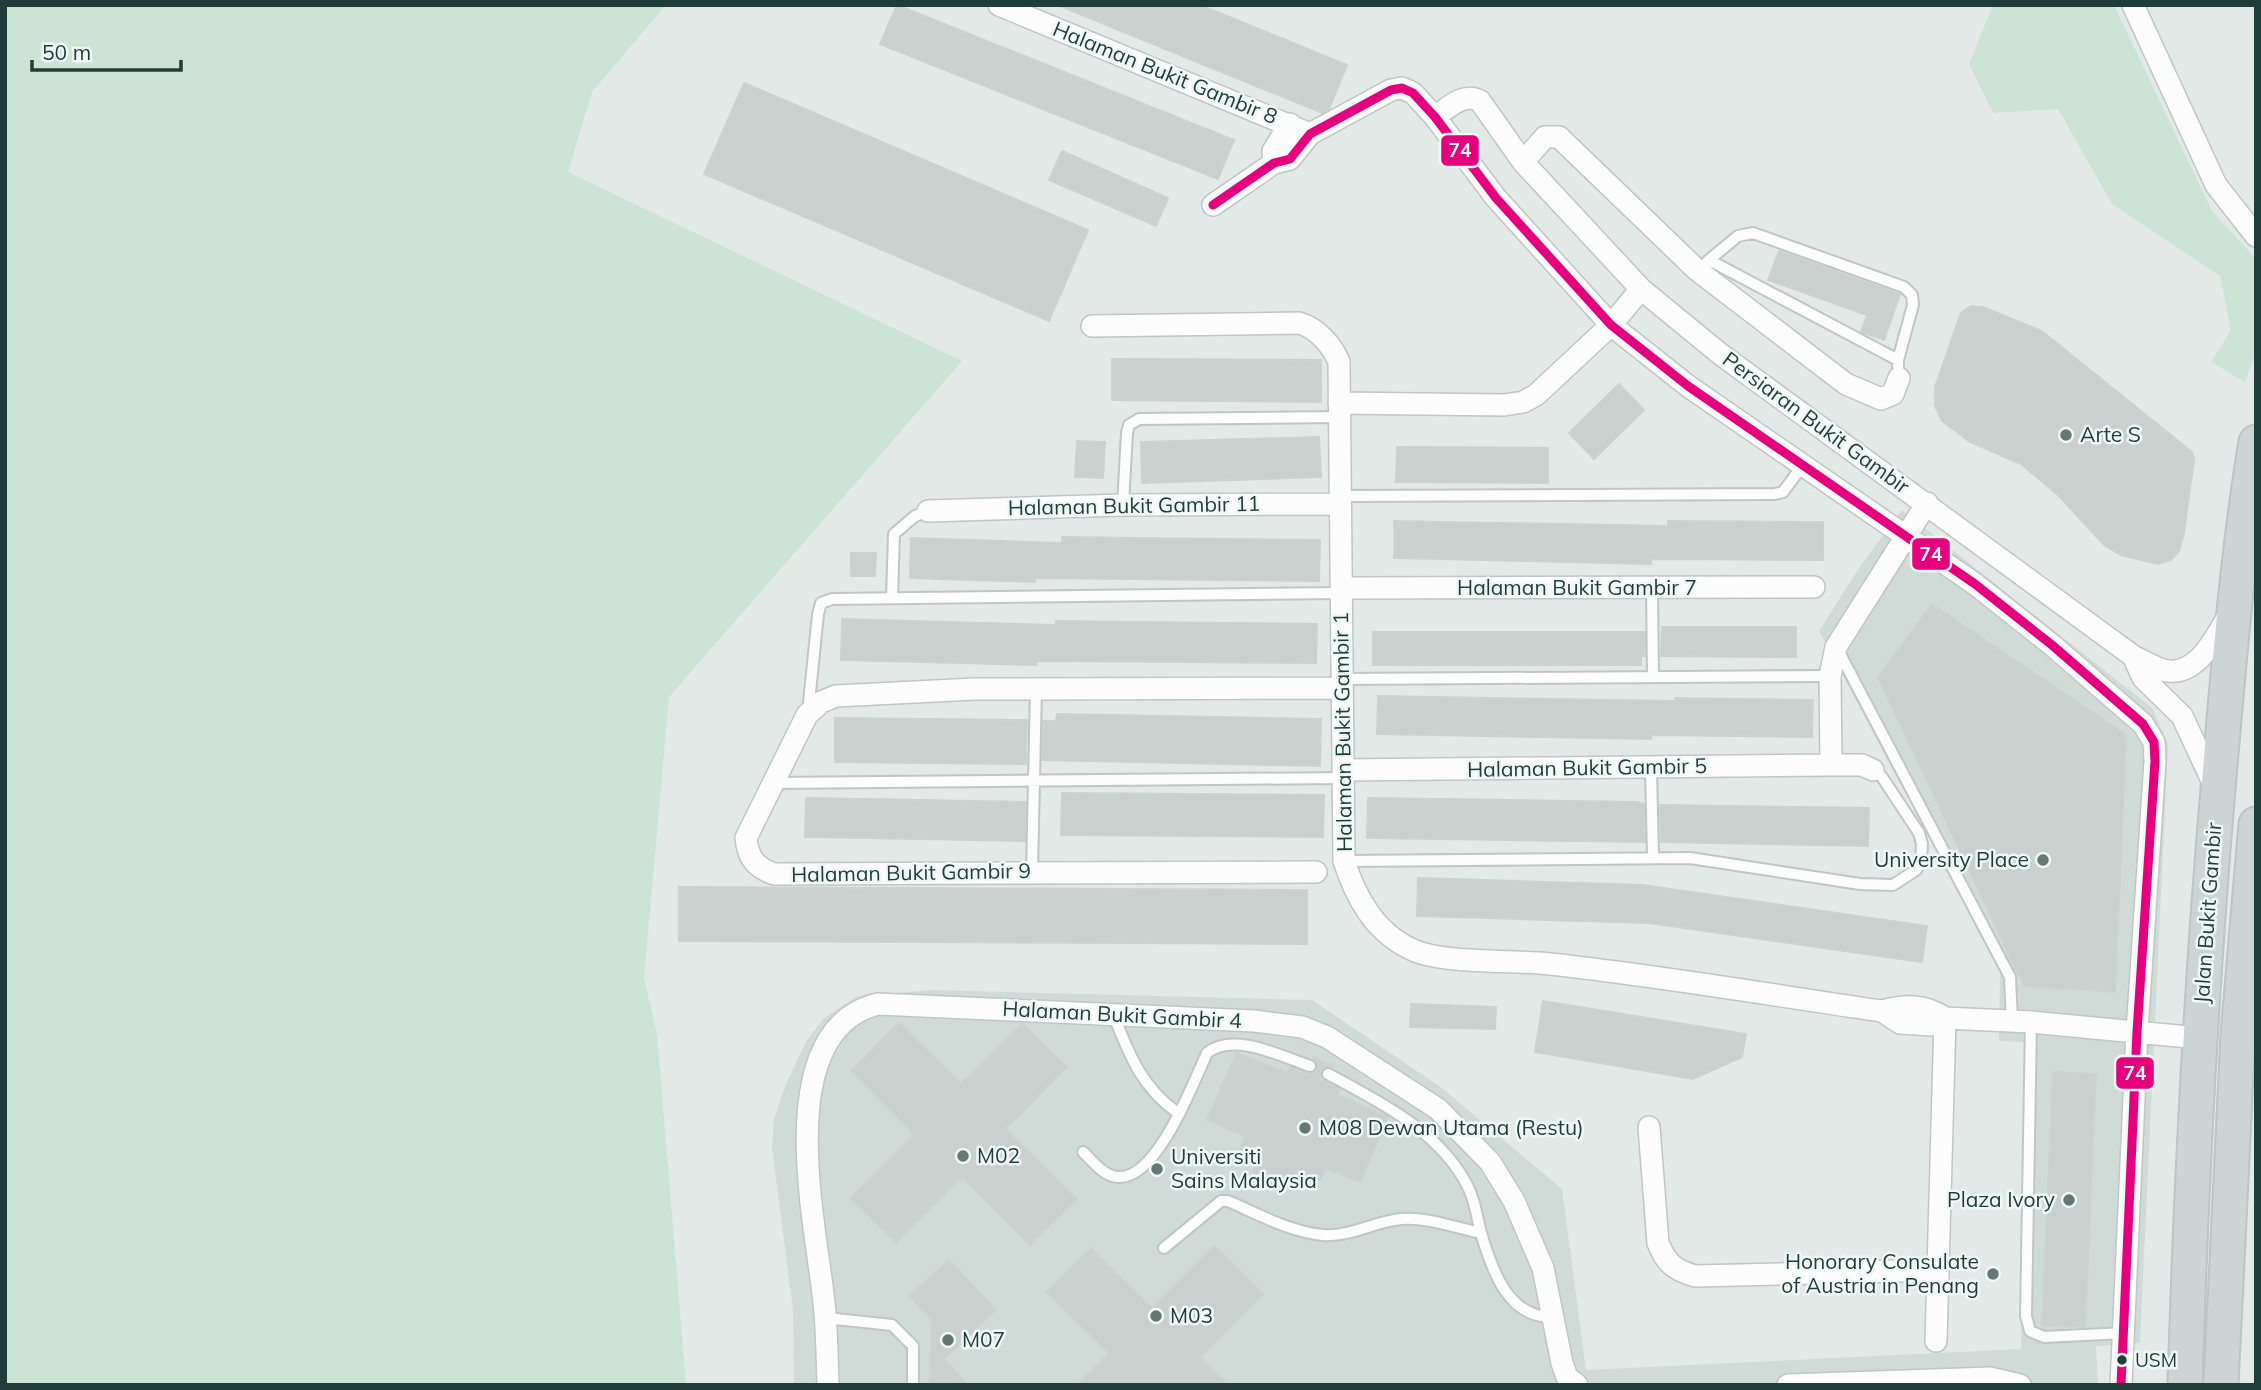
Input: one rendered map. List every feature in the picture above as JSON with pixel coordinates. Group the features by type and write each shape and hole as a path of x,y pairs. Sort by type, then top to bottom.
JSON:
{"main road":[{"name":"Jalan Bukit Gambir","path":"2185,1385 2199,1038 2217,792 2233,608 2256,442"},
{"name":"Jalan Bukit Gambir","path":"2221,1385 2238,1035 2256,824"}],"street":[{"name":"Halaman Bukit Gambir 8","path":"999,5 1310,134"},
{"path":"2133,5 2216,185 2252,229"},
{"path":"1213,205 1274,163 1290,159 1310,134 1391,90 1402,88 1413,93 1435,117 1496,198 1611,325 1688,386 1975,584 2052,645 2143,724 2154,743 2137,1032 2121,1385"},
{"name":"Persiaran Bukit Gambir","path":"1435,117 1464,98 1480,101 1523,162 1641,289 1719,353 2133,656 2163,670 2175,671 2189,667 2208,648 2233,608"},
{"path":"1274,163 1273,152 1290,124"},
{"path":"1523,162 1545,137 1559,137 1703,265 1846,384 1881,399 1893,394 1898,369"},
{"path":"1339,410 1504,405 1523,402 1536,395 1611,325 1641,289"},
{"name":"Halaman Bukit Gambir 1","path":"1092,326 1307,325 1314,329 1336,355 1339,410 1344,860 1353,890 1370,916 1392,937 1415,951 1448,957 1583,967 1882,1011 1901,1006 1930,1008 1945,1018 2021,1021 2199,1038"},
{"name":"Halaman Bukit Gambir 11","path":"928,511 1340,500"},
{"path":"1831,765 1830,676 1836,647 1927,503"},
{"name":"Halaman Bukit Gambir 7","path":"1341,591 1814,587"},
{"name":"Persiaran Bukit Gambir","path":"2133,656 2143,677 2182,716 2217,792"},
{"name":"Halaman Bukit Gambir 9","path":"1316,872 774,874 760,869 752,861 746,838 807,715 821,702 836,696 1036,688 1342,684"},
{"name":"Halaman Bukit Gambir 5","path":"1343,774 1831,765 1863,765 1873,769"},
{"name":"Halaman Bukit Gambir 4","path":"828,1385 826,1318 809,1169 807,1116 816,1071 825,1048 849,1016 878,1004 1254,1021 1301,1027 1327,1037 1438,1109 1490,1162 1514,1200 1543,1268 1567,1377 1577,1385"},
{"path":"1936,1341 1945,1018"},
{"path":"1649,1127 1658,1243 1664,1259 1676,1270 1695,1276 1936,1270"},
{"path":"1788,1385 1990,1378 2020,1385"}],"lane":[{"path":"1753,233 1904,287 1912,295 1913,306 1898,369 1703,265 1738,236 1753,233"},
{"path":"1123,505 1127,433 1129,425 1139,419 1339,410"},
{"path":"1340,500 1774,495 1783,492 1803,466"},
{"path":"892,598 894,534 915,516 928,511"},
{"path":"1652,588 1653,677"},
{"path":"807,715 821,603 832,599 1341,591"},
{"path":"1836,647 2010,977 2021,1021 2026,1316 2030,1331 2044,1337 2125,1333"},
{"path":"1342,684 1830,676"},
{"path":"1032,872 1036,688"},
{"path":"1651,768 1653,857"},
{"path":"1344,860 1690,858 1860,884 1893,885 1916,870 1921,860 1922,844 1919,833 1882,777 1873,769"},
{"path":"772,783 1343,774"},
{"path":"1114,1014 1131,1059 1143,1081 1160,1101 1178,1113"},
{"path":"1083,1152 1105,1173 1117,1177 1129,1175 1157,1152 1207,1053 1219,1045 1242,1045 1310,1066"},
{"path":"1328,1074 1398,1115 1424,1134 1453,1161 1469,1189 1481,1233 1500,1284 1516,1305 1540,1318 1554,1317"},
{"path":"1164,1248 1221,1200 1228,1200 1270,1220 1326,1235 1404,1219 1481,1233"},
{"path":"826,1318 892,1325 913,1346 913,1385"}],"shaded area":[{"name":"Universiti Sains Malaysia","path":"1902,510 2152,708 2168,744 2140,1343 2096,1346 2098,1385 794,1385 793,1310 772,1148 774,1119 786,1084 806,1042 823,1019 857,996 933,990 1312,1000 1442,1088 1562,1189 1586,1370 2021,1349 2025,1042 1999,1041 2000,970 1819,631 1861,565"}],"green space":[{"path":"5,5 666,5 592,92 568,172 962,361 669,697 644,978 657,1034 686,1385 5,1385"},
{"path":"1993,5 2114,5 2212,211 2256,259 2256,351 2245,382 2211,362 2231,330 2220,276 2112,204 2058,109 1993,113 1969,64"}],"building":[{"path":"897,5 1234,140 1218,179 880,44"},
{"path":"1200,5 1347,65 1329,109 1322,113 1060,6"},
{"path":"744,83 1088,230 1049,321 704,174"},
{"path":"1062,151 1168,198 1156,226 1049,180"},
{"path":"1779,251 1900,294 1884,340 1861,332 1867,315 1768,280"},
{"name":"Arte S","path":"1971,306 1983,307 2042,331 2192,452 2194,459 2184,533 2179,551 2171,560 2158,564 2121,555 2104,545 2058,495 2021,464 1970,442 1942,421 1935,406 1935,387 1961,313"},
{"path":"1112,359 1321,360 1321,402 1112,400"},
{"path":"1619,384 1644,410 1594,459 1569,433"},
{"path":"1319,437 1321,477 1142,483 1141,442"},
{"path":"1077,441 1105,442 1103,478 1075,477"},
{"path":"1397,447 1548,448 1548,483 1396,482"},
{"path":"1394,521 1668,526 1668,521 1823,522 1823,560 1651,559 1651,564 1394,558"},
{"path":"1062,537 1320,540 1319,581 1035,578 1035,582 910,578 911,538 1062,543"},
{"path":"851,553 876,553 875,576 851,576"},
{"name":"University Place","path":"1932,604 2126,735 2115,992 2024,986 1878,677"},
{"path":"842,619 1056,625 1056,621 1317,624 1316,663 1037,661 1036,665 841,660"},
{"path":"1662,627 1796,627 1796,657 1661,656"},
{"path":"1373,632 1645,632 1645,656 1641,656 1641,665 1373,665"},
{"path":"1378,696 1675,701 1675,698 1813,700 1812,737 1651,735 1651,739 1377,734"},
{"path":"1057,714 1321,719 1320,766 1042,760 1043,721 1056,721"},
{"path":"835,718 1027,720 1026,764 835,762"},
{"path":"1062,793 1324,795 1323,837 1061,835"},
{"path":"806,798 1026,802 1025,841 805,837"},
{"path":"1368,798 1637,802 1644,804 1645,842 1367,838"},
{"path":"1660,805 1869,808 1868,846 1661,842"},
{"path":"1418,878 1643,885 1927,926 1922,962 1649,923 1417,916"},
{"path":"679,887 1307,890 1307,944 679,941"},
{"path":"1543,1001 1746,1034 1742,1057 1693,1079 1535,1052"},
{"path":"1411,1004 1496,1007 1495,1029 1410,1027"},
{"name":"M02","path":"899,1023 961,1084 1022,1024 1067,1067 1005,1129 1077,1199 1030,1245 962,1177 896,1243 850,1198 914,1134 851,1071"},
{"name":"M08 Dewan Utama (Restu)","path":"1236,1053 1288,1073 1291,1067 1307,1074 1314,1072 1318,1065 1314,1058 1332,1066 1323,1068 1320,1075 1324,1081 1340,1089 1338,1095 1388,1117 1360,1182 1326,1168 1320,1181 1303,1174 1296,1190 1253,1172 1260,1156 1240,1148 1245,1136 1207,1120"},
{"name":"Plaza Ivory","path":"2053,1072 2096,1074 2085,1327 2042,1326"},
{"name":"M03","path":"1214,1246 1263,1294 1200,1357 1228,1385 1077,1385 1109,1353 1047,1292 1091,1248 1152,1308"},
{"name":"M07","path":"949,1260 996,1310 944,1359 968,1385 929,1385 932,1320 909,1296"}],"transit line":[{"name":"74","path":"1213,205 1274,163 1290,159 1310,134 1391,90 1402,88 1413,93 1435,117 1496,198 1611,325 1688,386 1975,584 2052,645 2143,724 2154,742 2155,761 2137,1032 2121,1385"}],"place":[{"name":"Arte S","path":"2066,435"},
{"name":"University Place","path":"2043,860"},
{"name":"M08 Dewan Utama (Restu)","path":"1305,1128"},
{"name":"M02","path":"963,1156"},
{"name":"Universiti Sains Malaysia","path":"1157,1169"},
{"name":"Plaza Ivory","path":"2069,1200"},
{"name":"Honorary Consulate of Austria in Penang","path":"1993,1274"},
{"name":"M03","path":"1156,1316"},
{"name":"M07","path":"948,1340"},
{"name":"USM","path":"2122,1360"}]}
